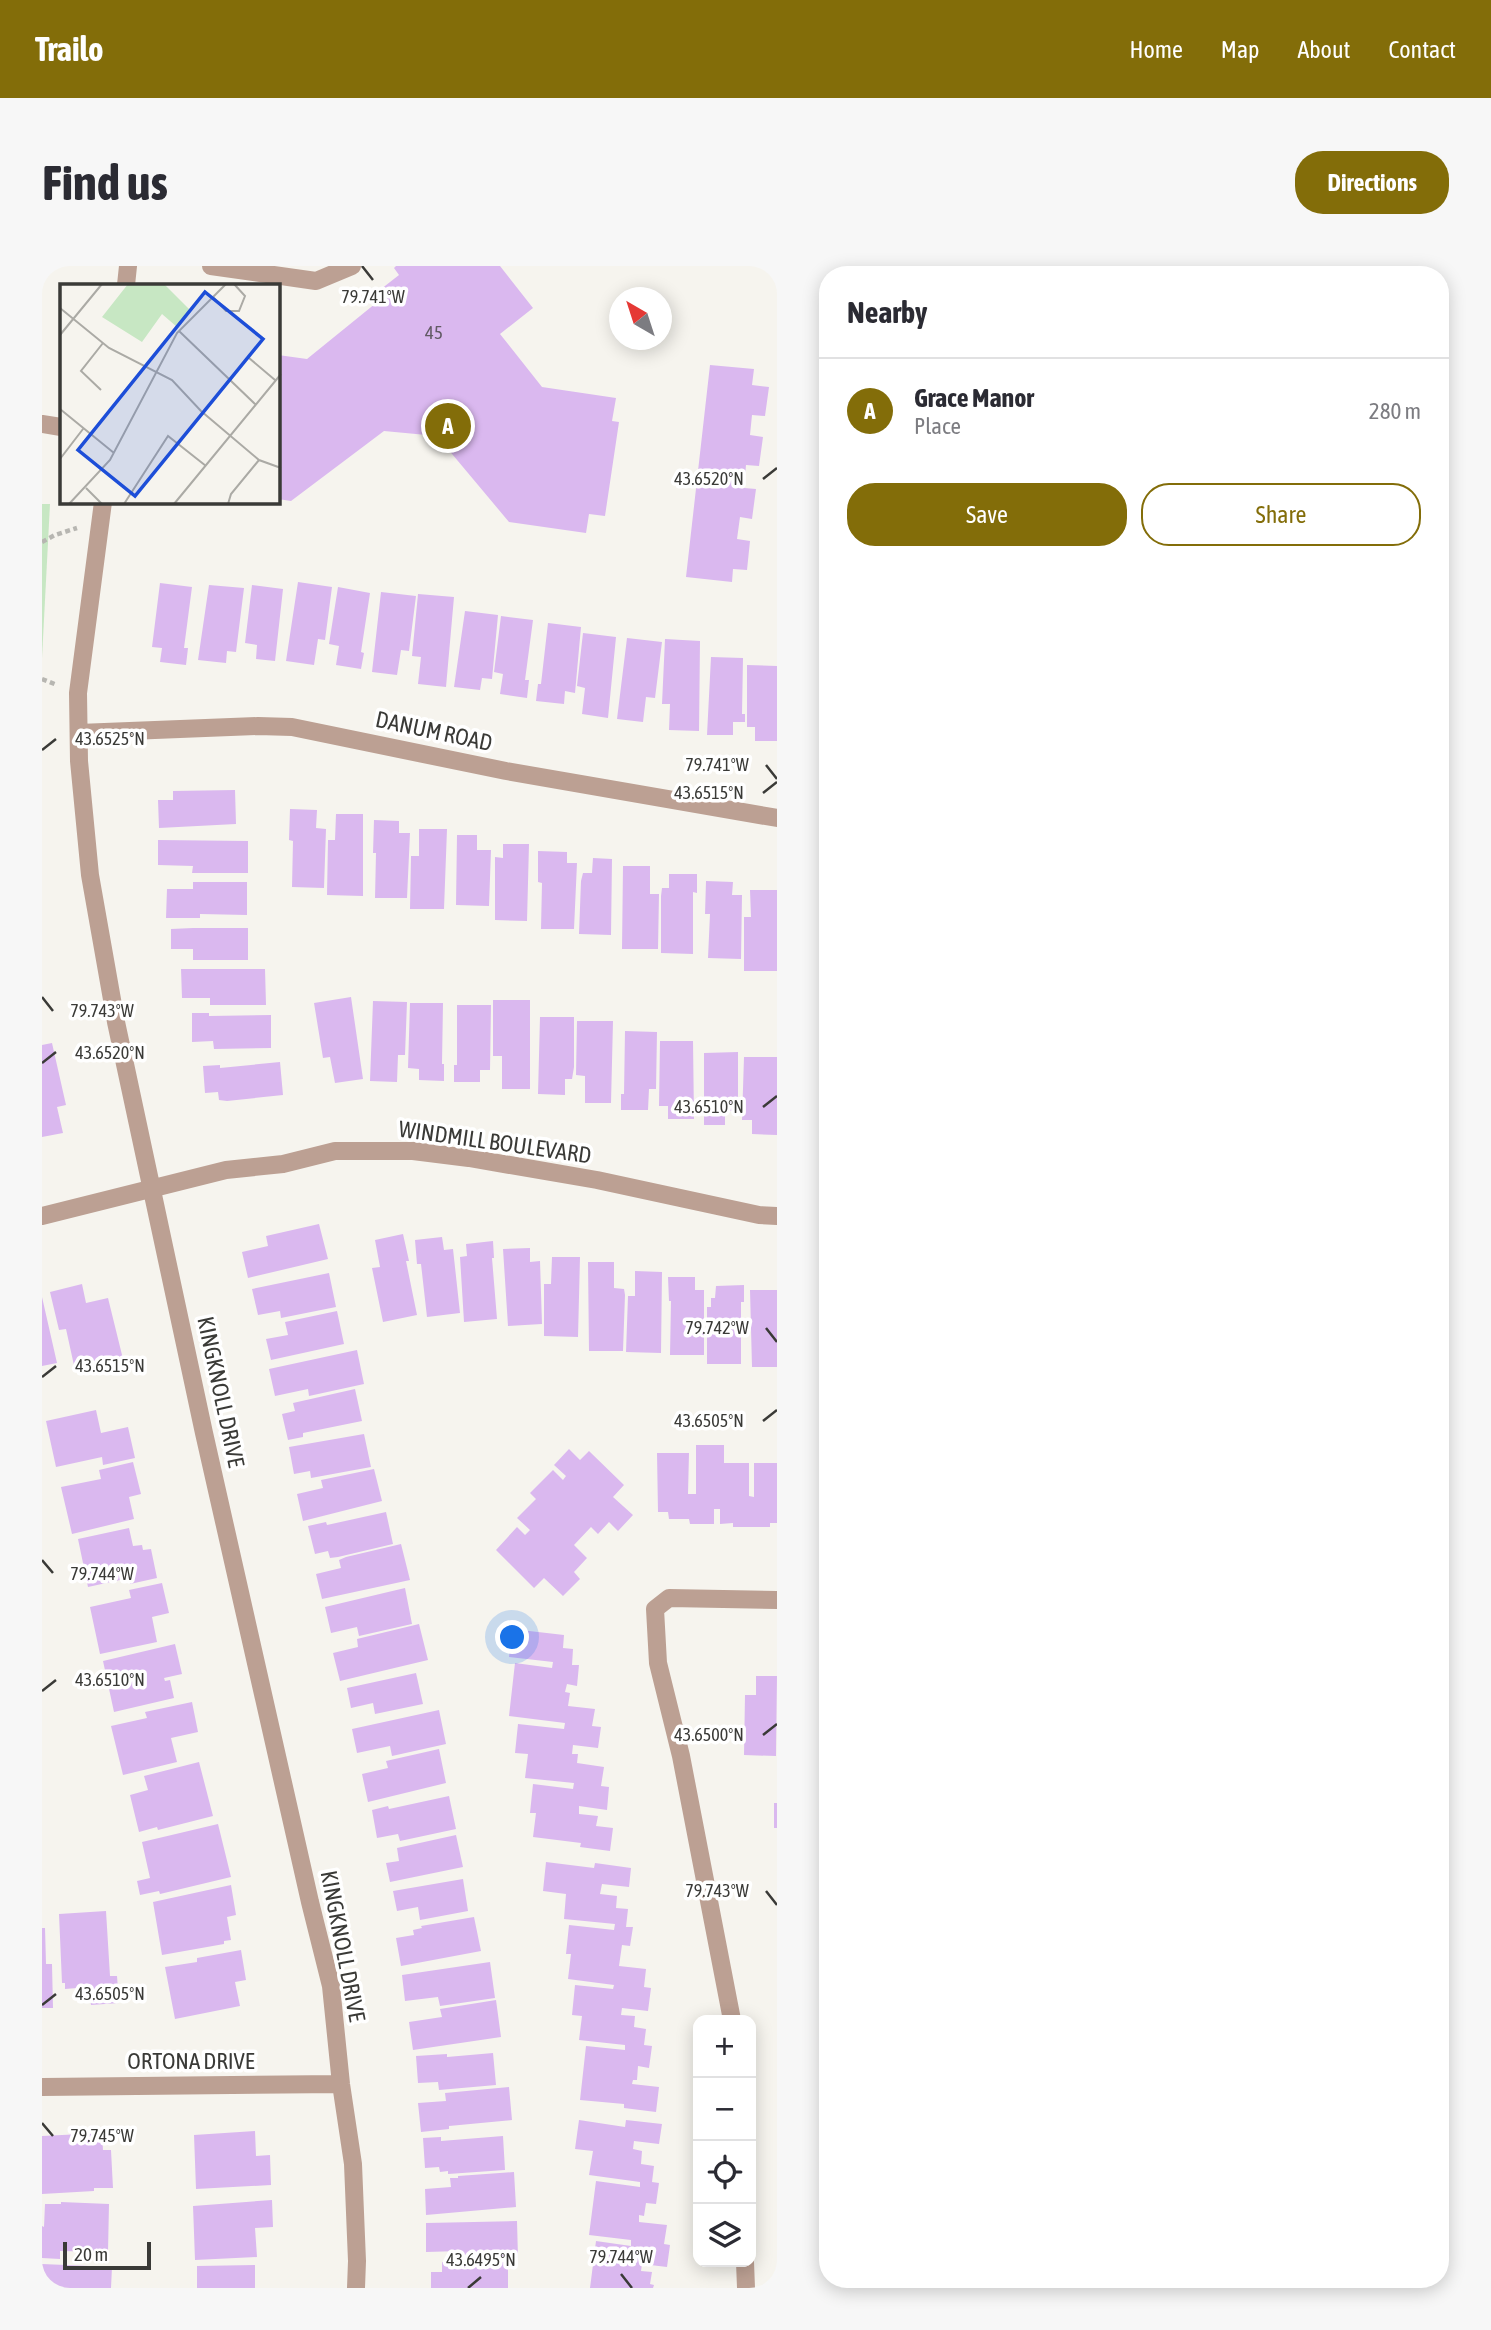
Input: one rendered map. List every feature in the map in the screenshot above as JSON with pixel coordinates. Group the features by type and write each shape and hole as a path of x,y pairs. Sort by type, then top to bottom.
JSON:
{"street":[{"path":"126,284 128,266"},
{"path":"223,267 316,281 352,266"},
{"path":"42,424 60,426"},
{"name":"KINGKNOLL DRIVE","path":"103,504 78,693 82,808 90,875 116,1022 204,1433 331,1986 341,2084 354,2164 358,2261 356,2288"},
{"name":"DANUM ROAD","path":"79,733 292,727 506,771 777,818"},
{"name":"WINDMILL BOULEVARD","path":"42,1216 226,1170 283,1164 335,1152 413,1151 597,1180 732,1210 777,1216"},
{"path":"731,2015 681,1756 658,1662 655,1609 669,1598 777,1600"},
{"name":"ORTONA DRIVE","path":"42,2087 341,2084"},
{"path":"746,2267 746,2288"}],"path":[{"path":"42,542 55,535 102,521"}],"green space":[{"path":"42,504 50,504 42,658"}],"building":[{"path":"500,266 533,308 500,334 542,387 616,398 612,421 619,422 605,516 589,514 586,533 509,522 437,436 384,431 291,501 280,499 280,355 307,359 381,299 376,293 399,275 394,268"},
{"path":"710,365 754,369 752,385 769,387 765,416 752,415 750,435 763,437 759,466 746,465 744,488 756,489 752,519 740,517 737,539 750,541 747,570 733,569 732,582 686,577"},
{"path":"298,582 332,587 325,640 318,639 314,665 286,661"},
{"path":"160,583 192,587 184,648 188,648 186,665 160,662 162,648 152,647"},
{"path":"209,585 244,588 236,652 227,651 226,663 198,660"},
{"path":"252,585 283,589 275,661 256,659 257,645 245,643"},
{"path":"338,587 370,593 361,669 336,665 339,646 329,644"},
{"path":"381,592 416,596 409,651 401,650 397,675 372,672"},
{"path":"418,594 454,597 446,687 418,684 421,657 412,656"},
{"path":"465,611 498,615 492,679 482,678 480,690 454,687"},
{"path":"501,616 533,620 525,680 529,680 527,698 500,694 503,674 494,672"},
{"path":"548,623 581,627 575,693 565,691 564,704 536,701 538,684 541,684"},
{"path":"583,633 616,637 608,718 582,714 585,688 577,686"},
{"path":"627,638 662,642 655,698 646,697 643,722 617,719"},
{"path":"665,639 700,641 699,731 669,730 670,704 662,704"},
{"path":"711,657 743,658 742,714 745,714 745,722 733,722 733,735 707,735"},
{"path":"747,665 777,666 777,741 755,741 755,727 747,727"},
{"path":"235,790 236,824 159,828 158,800 173,800 173,791"},
{"path":"290,809 317,810 316,828 326,829 324,888 292,887 293,841 289,840"},
{"path":"336,814 363,814 363,896 327,895 328,840 335,840"},
{"path":"374,820 399,821 399,833 410,833 407,898 375,898"},
{"path":"419,829 447,829 444,909 410,909 411,856 419,856"},
{"path":"457,835 477,835 477,850 491,850 489,906 456,905"},
{"path":"158,840 248,841 248,873 192,873 193,866 158,865"},
{"path":"503,844 529,844 527,921 495,920 495,857 503,858"},
{"path":"538,851 567,852 567,863 577,863 574,929 541,929 542,883 538,882"},
{"path":"593,858 612,859 611,935 579,934 581,881 583,873 592,873"},
{"path":"623,866 650,866 650,894 659,894 658,949 622,949"},
{"path":"669,874 697,874 697,893 693,892 693,954 661,953 661,896 662,888 669,888"},
{"path":"706,881 733,882 732,895 742,895 741,959 708,958 710,914 705,914"},
{"path":"193,882 247,882 247,915 200,914 200,918 166,918 167,889 193,889"},
{"path":"750,890 777,890 777,971 744,971 744,917 751,917"},
{"path":"248,928 248,960 193,960 193,949 171,949 171,929"},
{"path":"181,969 265,969 266,1005 210,1005 210,998 182,998"},
{"path":"351,997 363,1079 335,1083 330,1057 323,1058 314,1003"},
{"path":"493,1000 530,1000 530,1089 502,1089 502,1056 493,1056"},
{"path":"373,1001 407,1002 405,1055 398,1055 397,1082 370,1081"},
{"path":"410,1003 443,1003 444,1081 419,1080 419,1069 408,1068"},
{"path":"457,1005 491,1005 490,1070 480,1070 480,1082 454,1082 454,1065 457,1065"},
{"path":"192,1013 209,1013 209,1016 271,1015 271,1048 214,1049 213,1041 192,1042"},
{"path":"540,1017 574,1017 574,1067 572,1079 565,1079 565,1095 538,1094"},
{"path":"577,1021 613,1021 611,1103 585,1103 585,1076 576,1075"},
{"path":"625,1031 657,1032 656,1089 649,1089 648,1110 621,1110 621,1094 624,1094"},
{"path":"660,1041 693,1041 694,1119 668,1119 668,1106 659,1106"},
{"path":"52,1043 66,1105 57,1107 63,1133 42,1137 42,1045"},
{"path":"738,1052 736,1111 725,1111 725,1125 704,1125 704,1053"},
{"path":"744,1057 777,1057 777,1135 752,1134 752,1120 742,1120"},
{"path":"280,1062 283,1095 227,1101 219,1100 218,1092 205,1093 203,1066 220,1065 220,1068"},
{"path":"319,1224 328,1259 248,1278 242,1252 268,1246 266,1236"},
{"path":"403,1234 417,1315 383,1322 372,1268 380,1267 375,1240"},
{"path":"442,1237 444,1250 453,1249 460,1313 427,1317 421,1264 417,1264 415,1240"},
{"path":"493,1241 497,1319 464,1322 460,1257 467,1256 466,1244"},
{"path":"530,1248 530,1262 540,1261 542,1324 508,1326 503,1249"},
{"path":"552,1257 580,1257 578,1337 544,1336 544,1284 551,1284"},
{"path":"588,1262 614,1262 614,1288 624,1289 625,1295 623,1351 589,1351"},
{"path":"635,1271 662,1272 661,1353 626,1352 628,1296 635,1296"},
{"path":"329,1273 336,1307 281,1318 280,1311 258,1315 252,1289"},
{"path":"668,1277 695,1277 695,1290 704,1290 704,1355 670,1355 671,1301"},
{"path":"82,1284 86,1303 108,1298 123,1359 75,1370 66,1329 59,1330 50,1292"},
{"path":"744,1285 744,1302 741,1302 741,1364 707,1364 707,1307 711,1307 711,1298 715,1298 716,1286"},
{"path":"750,1290 777,1290 777,1367 752,1367"},
{"path":"42,1297 57,1363 42,1366"},
{"path":"337,1311 344,1344 271,1360 266,1339 288,1335 285,1322"},
{"path":"357,1350 364,1384 309,1396 308,1389 275,1396 269,1369"},
{"path":"355,1389 362,1421 303,1433 303,1437 288,1440 282,1414 295,1411 293,1403"},
{"path":"96,1410 101,1433 128,1427 135,1458 103,1465 102,1457 56,1467 46,1421"},
{"path":"364,1434 371,1467 311,1478 310,1471 294,1474 289,1447"},
{"path":"696,1445 724,1445 724,1463 749,1463 749,1496 754,1497 754,1463 777,1463 777,1523 770,1523 770,1527 733,1527 733,1523 720,1524 720,1509 714,1509 714,1524 690,1524 689,1519 669,1519 668,1512 658,1512 657,1453 689,1453 688,1494 696,1494"},
{"path":"569,1449 580,1460 589,1451 624,1485 613,1497 633,1515 618,1531 609,1522 598,1534 591,1527 574,1545 587,1558 574,1572 580,1579 563,1596 544,1578 534,1588 496,1550 517,1527 525,1535 530,1530 517,1518 536,1499 530,1493 553,1470 563,1480 566,1476 554,1465"},
{"path":"133,1462 141,1494 129,1497 134,1519 72,1534 61,1487 101,1479 99,1470"},
{"path":"374,1469 382,1501 303,1521 297,1494 323,1488 321,1480"},
{"path":"386,1512 393,1544 338,1557 330,1558 328,1551 315,1554 308,1526 326,1522 327,1525"},
{"path":"129,1528 133,1546 142,1545 143,1550 151,1549 157,1578 130,1584 129,1578 88,1587 78,1539"},
{"path":"401,1544 410,1580 322,1599 316,1574 341,1568 339,1560 346,1557"},
{"path":"162,1583 169,1613 152,1617 157,1642 100,1654 90,1607 131,1598 129,1590"},
{"path":"405,1588 412,1624 359,1636 357,1627 331,1633 325,1607"},
{"path":"419,1624 428,1660 340,1681 333,1653 358,1647 357,1639"},
{"path":"512,1629 564,1635 563,1648 573,1649 572,1665 579,1665 577,1686 567,1684 565,1692 570,1693 568,1706 595,1709 592,1726 601,1727 598,1748 573,1745 572,1754 578,1754 577,1763 604,1767 601,1786 609,1787 607,1810 579,1806 579,1814 598,1816 596,1826 613,1828 610,1851 580,1847 581,1843 533,1837 536,1813 530,1813 533,1784 573,1789 574,1783 525,1778 528,1754 515,1753 518,1724 564,1729 565,1723 509,1716 515,1663 552,1668 553,1662 509,1657"},
{"path":"175,1644 182,1674 164,1678 165,1681 170,1680 174,1698 114,1712 103,1661"},
{"path":"416,1673 423,1704 375,1714 373,1703 351,1708 347,1688"},
{"path":"756,1676 777,1676 776,1756 744,1755 745,1695 756,1695"},
{"path":"192,1702 198,1732 171,1738 177,1762 123,1775 111,1726 147,1718 145,1712"},
{"path":"439,1710 446,1744 392,1756 390,1746 357,1753 352,1729"},
{"path":"439,1749 446,1783 368,1802 362,1774 388,1768 386,1761"},
{"path":"199,1762 213,1816 139,1832 130,1795 148,1790 144,1776"},
{"path":"449,1796 456,1829 400,1841 398,1834 377,1838 372,1810"},
{"path":"774,1803 777,1803 777,1828 774,1828"},
{"path":"218,1824 231,1877 160,1894 159,1891 140,1895 137,1881 150,1878 142,1842"},
{"path":"456,1835 463,1867 390,1882 386,1863 399,1861 397,1848"},
{"path":"546,1862 594,1868 595,1863 631,1868 629,1887 602,1884 600,1894 617,1896 616,1908 628,1909 626,1927 633,1927 630,1946 622,1945 619,1966 646,1969 644,1987 651,1988 648,2011 622,2008 621,2015 635,2016 634,2027 646,2029 644,2045 652,2046 649,2068 638,2066 637,2080 633,2080 632,2084 659,2087 656,2112 624,2108 624,2104 580,2100 586,2046 625,2050 625,2045 579,2040 582,2016 572,2015 575,1985 613,1989 614,1985 568,1979 571,1954 566,1954 569,1925 614,1930 615,1924 564,1919 566,1894 543,1891"},
{"path":"463,1879 468,1911 420,1920 418,1907 397,1911 393,1891"},
{"path":"231,1885 236,1915 227,1917 231,1940 224,1941 224,1944 162,1955 153,1902"},
{"path":"106,1911 110,1976 117,1976 119,2003 91,2005 89,1987 65,1989 65,1983 62,1983 59,1914"},
{"path":"474,1917 481,1951 401,1966 396,1938 414,1935 413,1930 422,1928 421,1926"},
{"path":"42,1928 45,1928 46,1964 52,1964 53,2008 42,2008"},
{"path":"241,1950 246,1980 235,1982 240,2006 175,2019 165,1967 197,1962 197,1958"},
{"path":"490,1962 495,1998 440,2006 438,1997 405,2001 402,1975"},
{"path":"496,2000 501,2037 413,2050 409,2022 442,2017 440,2009"},
{"path":"493,2053 496,2085 439,2090 438,2082 418,2083 416,2056 447,2054 447,2057"},
{"path":"509,2087 512,2120 449,2126 449,2129 421,2132 418,2103 446,2101 445,2093"},
{"path":"579,2120 625,2127 626,2120 662,2124 659,2144 634,2141 633,2149 642,2151 641,2164 654,2166 652,2182 659,2183 656,2204 646,2203 644,2216 639,2215 639,2222 667,2225 664,2244 670,2245 667,2267 642,2264 641,2271 652,2272 650,2284 654,2285 653,2288 590,2288 596,2241 631,2246 631,2240 589,2235 596,2181 640,2187 640,2182 589,2175 593,2151 575,2149"},
{"path":"255,2131 256,2156 270,2155 271,2185 196,2189 194,2135"},
{"path":"102,2133 103,2150 111,2150 113,2188 42,2194 42,2136"},
{"path":"503,2136 505,2170 448,2174 448,2171 440,2172 439,2167 425,2168 423,2138 441,2137 441,2141"},
{"path":"514,2172 516,2207 426,2215 425,2189 451,2187 450,2178 458,2176"},
{"path":"272,2200 273,2227 255,2228 257,2257 195,2260 193,2206"},
{"path":"45,2204 109,2204 108,2252 60,2251 60,2259 42,2258"},
{"path":"517,2221 518,2258 460,2259 460,2251 426,2252 426,2223"},
{"path":"442,2262 508,2262 508,2288 431,2288 431,2272 442,2272"},
{"path":"42,2264 112,2267 111,2288 42,2288"},
{"path":"255,2265 255,2288 197,2288 197,2266"}],"place":[{"name":"Grace Manor","path":"448,426"}]}
